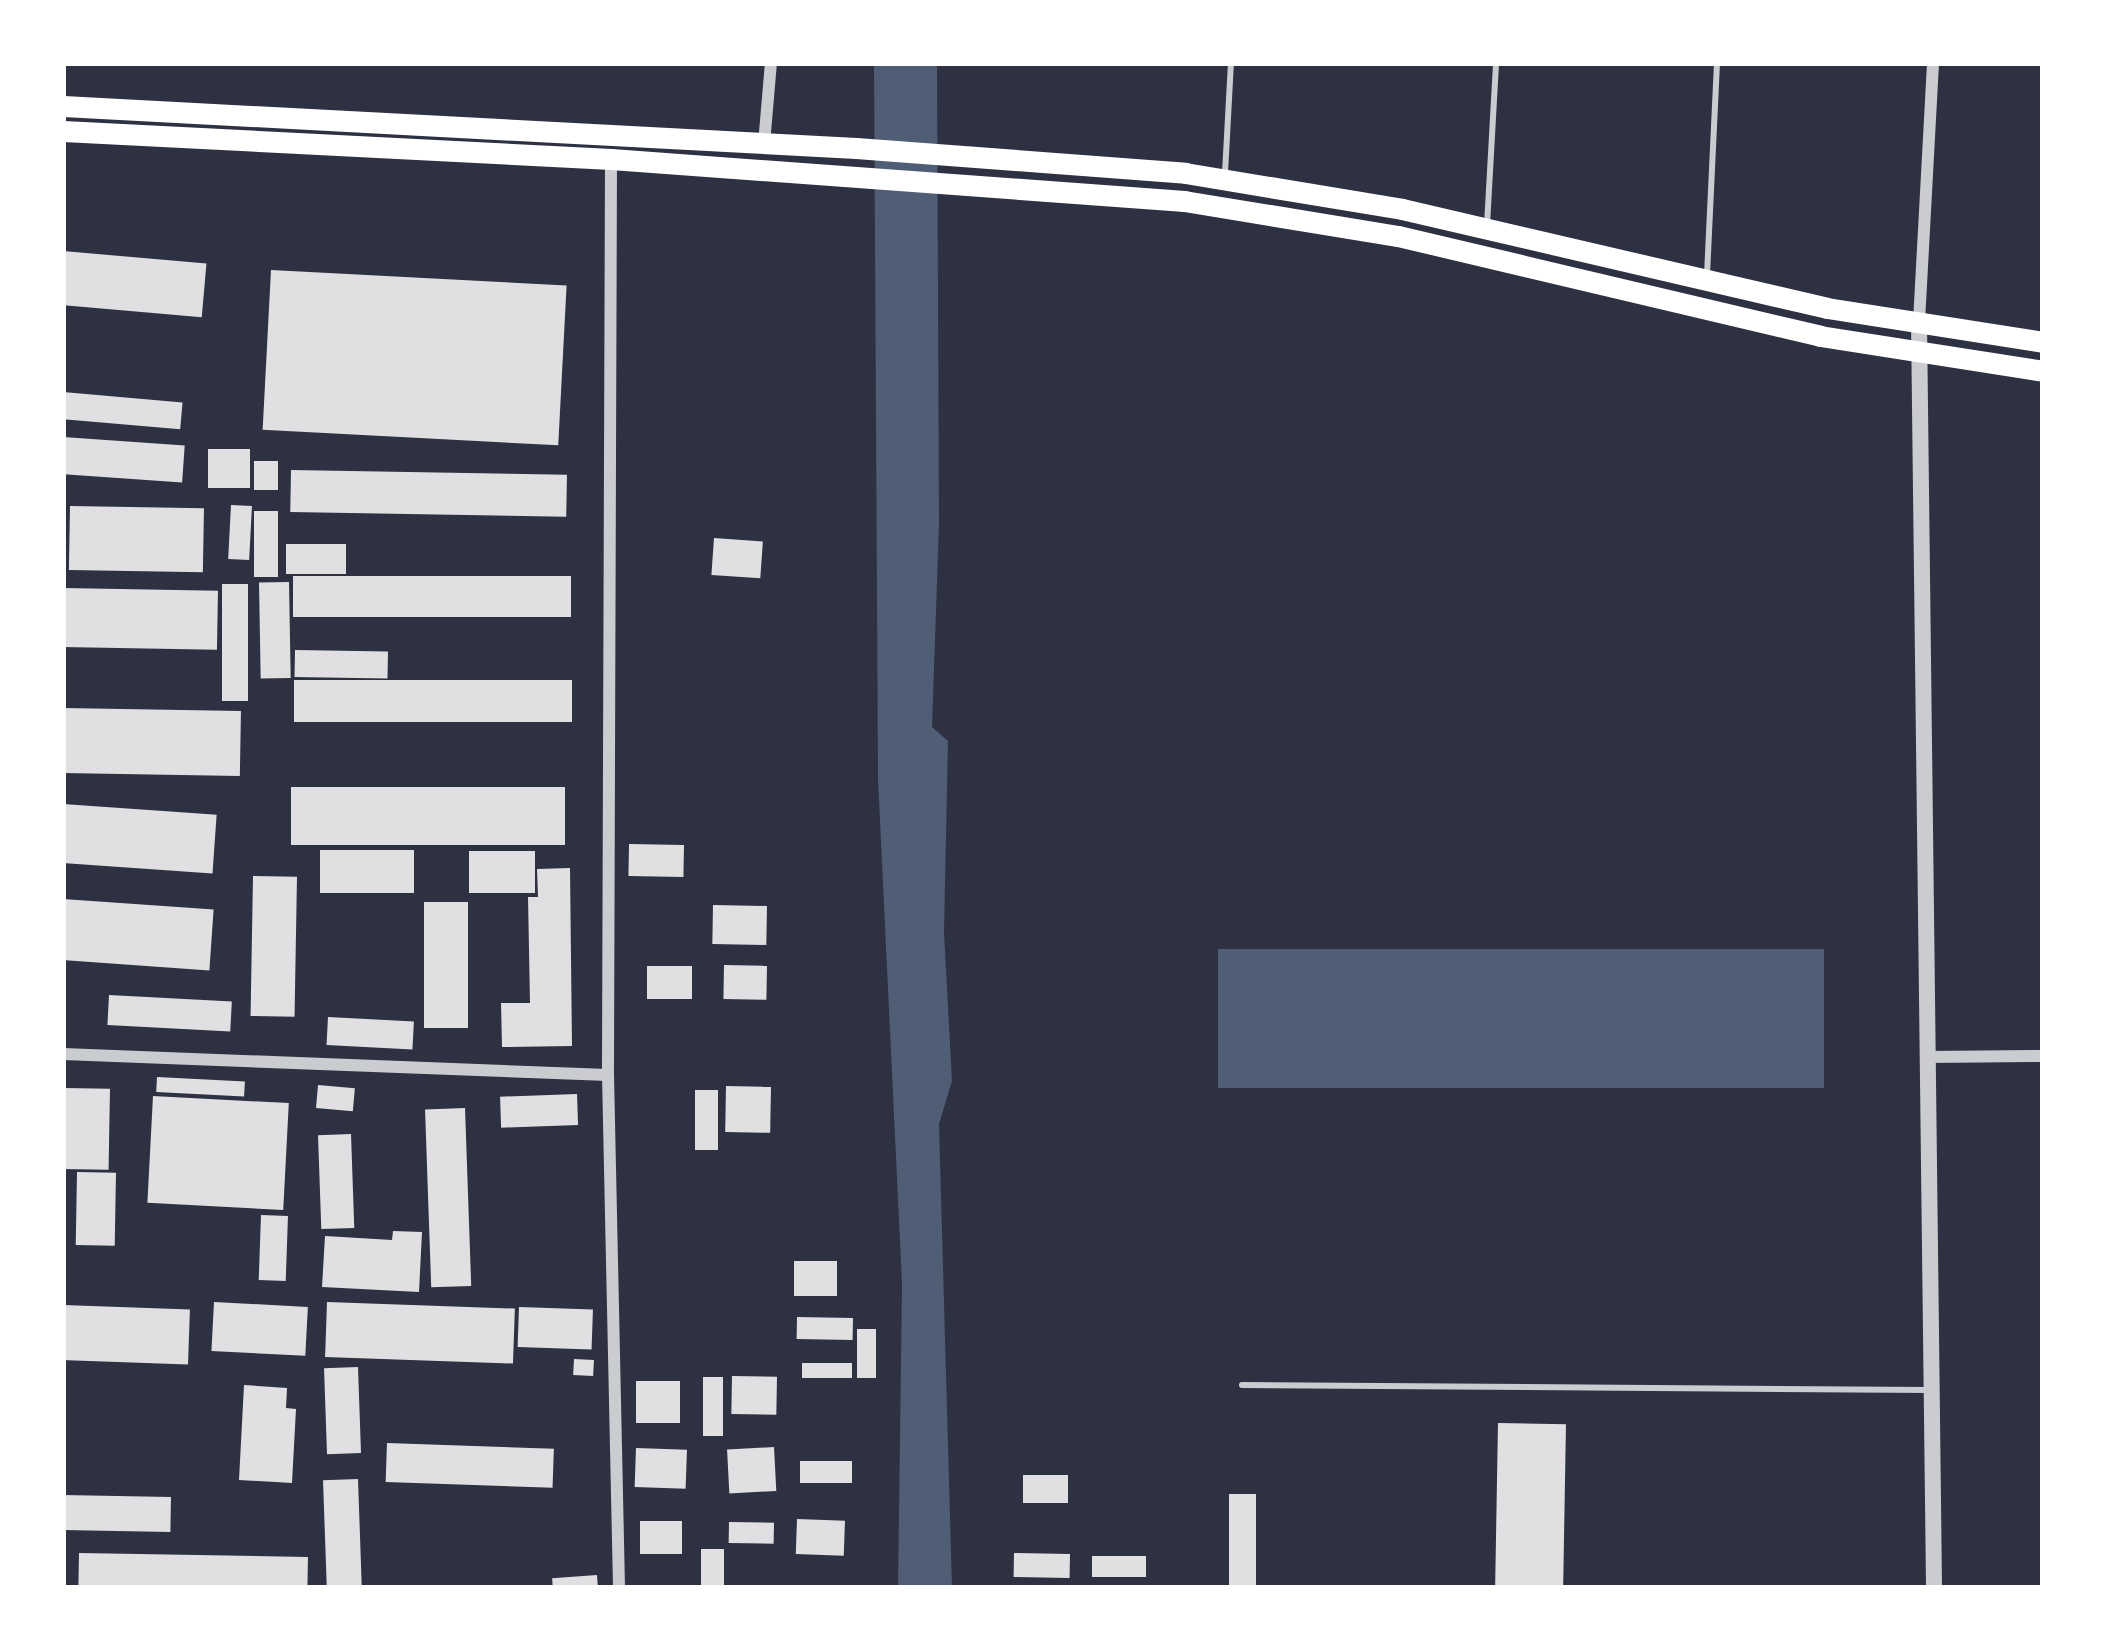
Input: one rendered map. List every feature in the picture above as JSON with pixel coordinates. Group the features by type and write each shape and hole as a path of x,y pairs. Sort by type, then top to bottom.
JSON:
{"main road":[{"path":"63,106 971,155 1224,180 1487,229 1919,322 2043,342"},
{"path":"63,131 970,183 1219,207 1398,236 1820,336 2043,371"},
{"path":"1219,207 1224,180"}],"street":[{"path":"764,144 771,63"},
{"path":"1933,63 1916,353 1934,1588"},
{"path":"611,160 608,1076 620,1588"},
{"path":"63,1054 608,1076"},
{"path":"1926,1057 2043,1056"}],"lane":[{"path":"1224,180 1231,63"},
{"path":"1487,229 1496,63"},
{"path":"1707,280 1717,63"},
{"path":"1242,1385 1931,1390"}],"water":[{"path":"874,63 937,63 939,524 932,727 948,741 944,932 952,1081 939,1124 952,1588 898,1588 902,1284 878,779"},
{"path":"1218,949 1824,949 1824,1088 1218,1088"}],"building":[{"path":"63,251 206,264 202,317 63,305"},
{"path":"271,270 567,285 558,445 263,430"},
{"path":"63,392 183,402 180,429 63,419"},
{"path":"63,437 185,446 182,482 63,474"},
{"path":"208,449 250,449 250,488 208,488"},
{"path":"254,461 278,461 278,490 254,490"},
{"path":"291,470 567,475 566,517 290,512"},
{"path":"231,505 252,506 249,560 228,559"},
{"path":"70,506 204,508 203,572 69,570"},
{"path":"254,511 278,511 278,577 254,577"},
{"path":"714,538 763,541 760,578 711,575"},
{"path":"286,544 346,544 346,574 286,574"},
{"path":"293,576 571,576 571,617 293,617"},
{"path":"289,582 291,678 261,679 259,583"},
{"path":"222,584 248,584 248,701 222,701"},
{"path":"63,588 218,591 217,650 63,647"},
{"path":"295,650 388,652 388,679 295,677"},
{"path":"294,680 572,680 572,722 294,722"},
{"path":"63,708 241,711 240,776 63,773"},
{"path":"291,787 565,787 565,845 291,845"},
{"path":"63,804 217,815 213,874 63,863"},
{"path":"629,844 684,845 683,877 628,876"},
{"path":"320,850 414,850 414,893 320,893"},
{"path":"469,851 535,851 535,893 469,893"},
{"path":"570,868 572,1046 502,1047 501,1003 530,1003 528,897 538,897 537,869"},
{"path":"253,876 297,877 295,1017 251,1016"},
{"path":"63,899 214,910 209,970 63,960"},
{"path":"424,902 468,902 468,1028 424,1028"},
{"path":"713,905 767,906 766,945 712,944"},
{"path":"724,965 767,966 766,1000 723,999"},
{"path":"647,966 692,966 692,999 647,999"},
{"path":"109,995 232,1001 230,1031 107,1025"},
{"path":"328,1017 414,1022 412,1049 327,1045"},
{"path":"157,1077 245,1082 244,1097 156,1092"},
{"path":"318,1085 355,1088 353,1111 316,1108"},
{"path":"726,1086 771,1087 770,1133 725,1132"},
{"path":"63,1088 110,1089 109,1170 63,1169"},
{"path":"695,1090 718,1090 718,1150 695,1150"},
{"path":"577,1094 578,1125 501,1128 500,1097"},
{"path":"153,1096 289,1103 283,1210 147,1203"},
{"path":"465,1108 471,1286 431,1287 425,1109"},
{"path":"351,1134 354,1228 321,1229 318,1135"},
{"path":"77,1172 116,1173 115,1246 76,1245"},
{"path":"261,1215 288,1216 286,1281 259,1280"},
{"path":"393,1231 422,1232 419,1292 322,1287 325,1236 392,1240"},
{"path":"794,1261 837,1261 837,1296 794,1296"},
{"path":"214,1302 308,1307 305,1356 211,1351"},
{"path":"327,1302 515,1309 513,1364 325,1357"},
{"path":"63,1305 190,1309 188,1364 63,1360"},
{"path":"519,1307 593,1310 592,1350 518,1347"},
{"path":"797,1317 853,1318 853,1340 797,1339"},
{"path":"857,1329 876,1329 876,1378 857,1378"},
{"path":"574,1359 594,1360 593,1376 573,1375"},
{"path":"802,1363 852,1363 852,1378 802,1378"},
{"path":"358,1367 361,1453 327,1454 324,1368"},
{"path":"732,1376 777,1377 776,1415 731,1414"},
{"path":"703,1377 723,1377 723,1436 703,1436"},
{"path":"636,1381 680,1381 680,1423 636,1423"},
{"path":"244,1385 287,1388 286,1408 296,1409 292,1483 239,1480"},
{"path":"1498,1423 1566,1424 1563,1588 1495,1588"},
{"path":"387,1443 554,1449 553,1488 386,1482"},
{"path":"774,1447 776,1491 729,1493 727,1449"},
{"path":"636,1448 687,1450 686,1489 635,1487"},
{"path":"800,1461 852,1461 852,1483 800,1483"},
{"path":"1023,1475 1068,1475 1068,1503 1023,1503"},
{"path":"358,1479 362,1588 327,1588 323,1480"},
{"path":"1229,1494 1256,1494 1256,1585 1229,1585"},
{"path":"63,1495 171,1497 170,1532 63,1530"},
{"path":"797,1519 845,1521 844,1556 796,1554"},
{"path":"640,1521 682,1521 682,1554 640,1554"},
{"path":"729,1522 774,1523 774,1544 729,1543"},
{"path":"701,1549 724,1549 724,1588 701,1588"},
{"path":"79,1553 308,1557 307,1588 78,1588"},
{"path":"1014,1553 1070,1554 1070,1578 1014,1577"},
{"path":"1092,1556 1146,1556 1146,1577 1092,1577"},
{"path":"597,1575 598,1588 553,1588 552,1578"}]}
